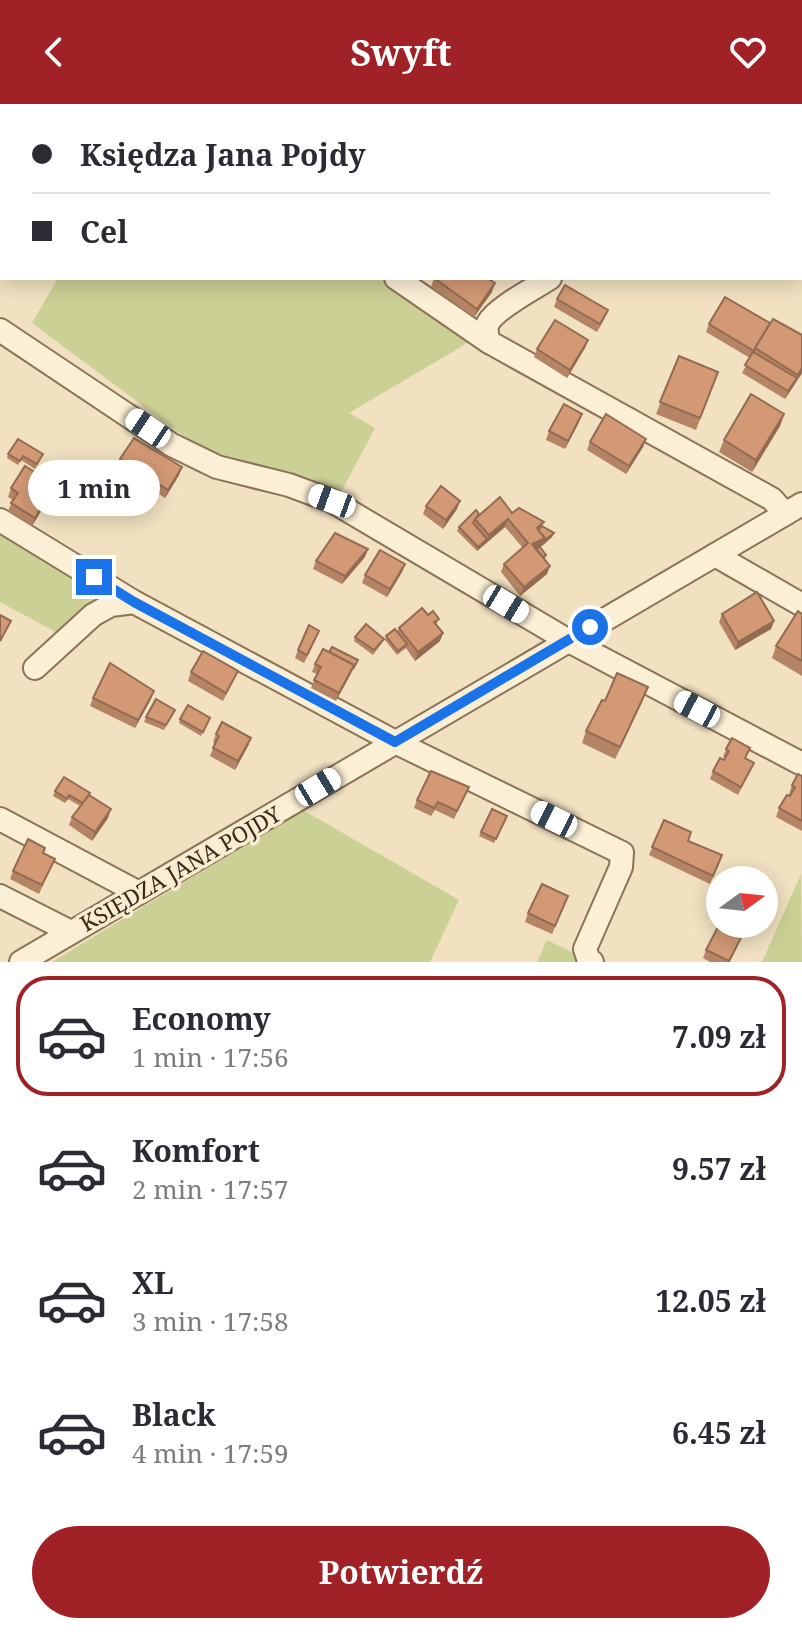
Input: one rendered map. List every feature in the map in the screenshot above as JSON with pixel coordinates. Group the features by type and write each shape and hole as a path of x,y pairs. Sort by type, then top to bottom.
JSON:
{"street":[{"path":"399,280 489,342 772,499 796,509"},
{"path":"489,342 486,332 496,314 547,280"},
{"path":"0,330 172,445 217,467 289,485 332,501 567,640 802,764"},
{"name":"KSIĘDZA JANA POJDY","path":"21,962 567,640 796,509"},
{"path":"0,520 134,602 395,742 622,853 621,867 585,949 592,962"},
{"path":"715,555 802,605"},
{"path":"35,668 93,615 111,605 134,602"},
{"path":"0,819 139,893"},
{"path":"0,896 71,932"}],"green space":[{"path":"57,280 388,280 476,338 349,413 375,428 339,496 213,458 32,323"},
{"path":"0,520 118,592 67,638 0,602"},
{"path":"303,810 459,900 430,962 52,962"},
{"path":"801,874 802,962 762,962 773,938 778,938 778,926"},
{"path":"547,940 592,962 537,962"}],"building":[{"path":"437,280 490,280 495,283 477,309"},
{"path":"565,285 608,310 600,324 557,299"},
{"path":"725,297 770,323 754,351 709,324"},
{"path":"773,319 802,335 802,368 798,375 755,348"},
{"path":"555,320 588,340 570,370 537,349"},
{"path":"753,352 797,378 788,391 745,365"},
{"path":"679,356 718,372 700,418 660,402"},
{"path":"751,394 784,414 756,460 724,440"},
{"path":"564,404 582,414 568,441 549,431"},
{"path":"606,414 646,439 629,466 590,442"},
{"path":"134,438 182,467 168,490 120,459"},
{"path":"18,439 43,454 37,464 23,456 20,461 8,454"},
{"path":"25,466 55,485 35,518 11,503 18,493 11,488"},
{"path":"441,486 460,501 446,520 426,506"},
{"path":"500,497 512,513 519,508 544,522 537,528 545,538 532,544 550,566 524,587 504,564 528,543 508,519 489,535 475,519"},
{"path":"476,510 479,514 473,523 487,539 478,547 459,527"},
{"path":"542,526 554,533 543,542 545,538 538,530"},
{"path":"335,533 368,549 345,576 316,561"},
{"path":"540,547 546,555 543,557 536,549"},
{"path":"380,550 405,564 390,589 365,575"},
{"path":"757,592 774,621 738,642 722,614"},
{"path":"422,608 428,615 433,611 439,619 434,622 443,633 418,652 399,628"},
{"path":"798,611 802,614 802,661 776,646"},
{"path":"0,615 11,621 0,641"},
{"path":"366,624 384,639 374,650 355,637"},
{"path":"309,625 319,631 307,655 298,650"},
{"path":"395,629 407,644 398,651 386,636"},
{"path":"332,647 358,660 353,669 354,665 329,652"},
{"path":"323,649 354,665 339,693 314,680 321,667 315,664"},
{"path":"203,651 238,671 226,693 191,672"},
{"path":"110,663 154,691 138,720 93,698"},
{"path":"617,673 648,687 620,747 586,731 602,700 605,701"},
{"path":"156,699 175,710 166,725 146,717"},
{"path":"188,705 210,718 203,732 180,719"},
{"path":"222,722 251,738 238,761 213,748"},
{"path":"732,738 750,748 745,758 754,763 741,787 713,771 720,758 724,760"},
{"path":"431,771 469,787 457,811 438,802 434,808 417,800"},
{"path":"798,774 802,776 802,821 779,808 787,795 790,796"},
{"path":"64,777 90,793 83,803 69,795 67,799 55,791"},
{"path":"89,795 111,809 95,832 72,817"},
{"path":"492,809 507,816 496,839 481,832"},
{"path":"664,820 691,832 688,841 722,855 717,866 706,866 706,873 652,847"},
{"path":"28,839 45,848 43,853 55,859 42,885 13,871"},
{"path":"542,884 568,896 555,926 528,913"},
{"path":"712,938 741,938 729,961 706,950"}],"route":[{"path":"94,577 134,602 395,742 590,627"}]}
